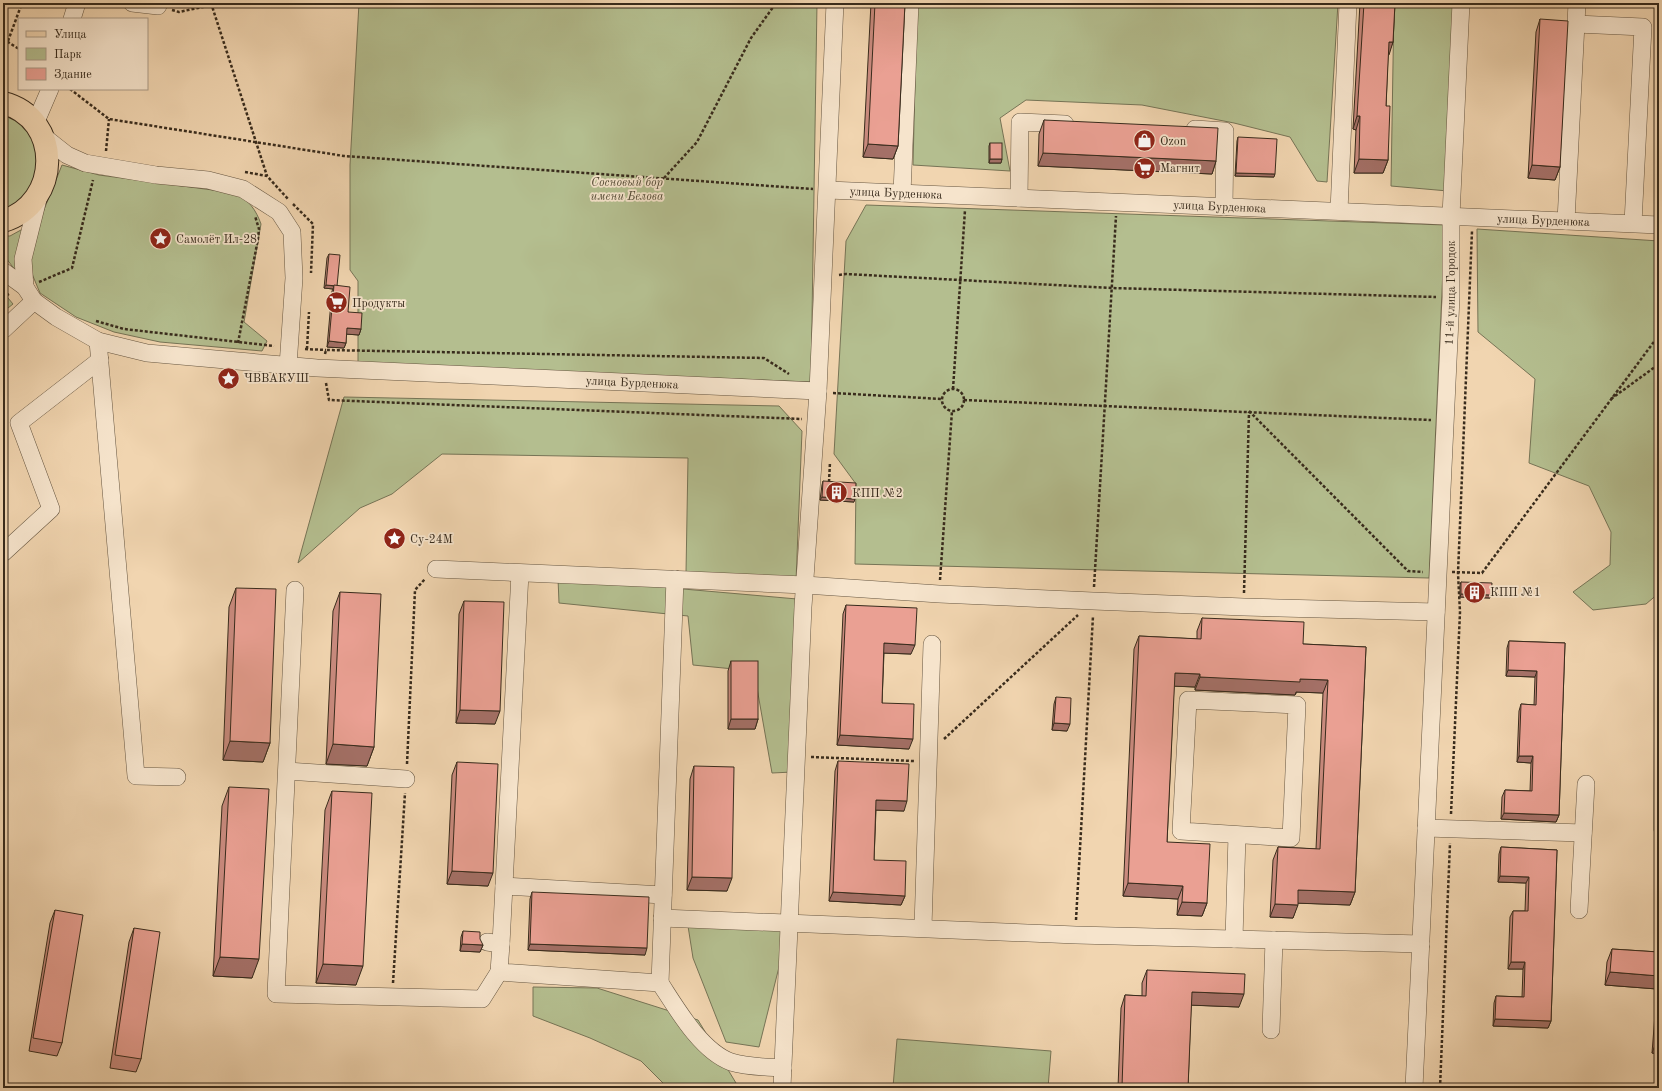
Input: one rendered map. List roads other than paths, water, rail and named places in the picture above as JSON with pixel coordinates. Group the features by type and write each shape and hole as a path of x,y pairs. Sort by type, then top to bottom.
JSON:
{"main road":[{"path":"3,86 35,125 48,156 47,176 39,195 27,208 12,218 3,221"},
{"path":"3,103 10,105 35,125"}],"street":[{"path":"72,18 77,3"},
{"path":"132,3 158,5"},
{"path":"782,1088 805,585 817,419 828,190 834,3"},
{"path":"902,193 910,3"},
{"path":"1339,211 1348,3"},
{"name":"11-й улица Городок","path":"1414,1088 1451,297 1451,216 1461,3"},
{"path":"1566,221 1577,3"},
{"path":"1576,24 1643,27 1633,224"},
{"path":"50,90 35,125 68,155 85,163 104,167 208,180 243,189 279,212 292,232 294,278 288,366"},
{"path":"1019,198 1020,122 1083,125"},
{"path":"1178,129 1225,130 1224,206"},
{"name":"улица Бурденюка","path":"828,190 1659,225"},
{"path":"3,330 33,290 23,259 39,195"},
{"name":"улица Бурденюка","path":"3,271 33,290 56,318 98,341 147,353 288,366 818,392"},
{"path":"98,341 136,776 177,777"},
{"path":"3,553 51,509 18,423 100,360"},
{"path":"436,569 805,585 939,594 1244,607 1436,612"},
{"path":"295,590 276,994 482,999 499,972 494,943 504,886 520,573"},
{"path":"675,579 660,983 687,1023 716,1054 731,1062 783,1068"},
{"path":"924,927 932,644"},
{"path":"1188,700 1298,705 1291,838 1237,835 1181,831 1188,700"},
{"path":"286,771 406,779"},
{"path":"1579,910 1586,784"},
{"path":"1426,828 1583,833"},
{"path":"1234,939 1237,835"},
{"path":"504,886 663,895"},
{"path":"662,918 924,927 1076,935 1421,944"},
{"path":"1271,1030 1274,940"},
{"path":"499,972 660,983"}],"place":[{"name":"Ozon","path":"1145,141"},
{"name":"Магнит","path":"1144,168"},
{"name":"Самолёт Ил-28","path":"160,239"},
{"name":"Продукты","path":"337,303"},
{"name":"ЧВВАКУШ","path":"228,378"},
{"name":"КПП №2","path":"836,493"},
{"name":"Су-24М","path":"395,539"},
{"name":"КПП №1","path":"1475,592"}],"park label":[{"name":"Сосновый бор имени Белова","path":"627,189"}]}
